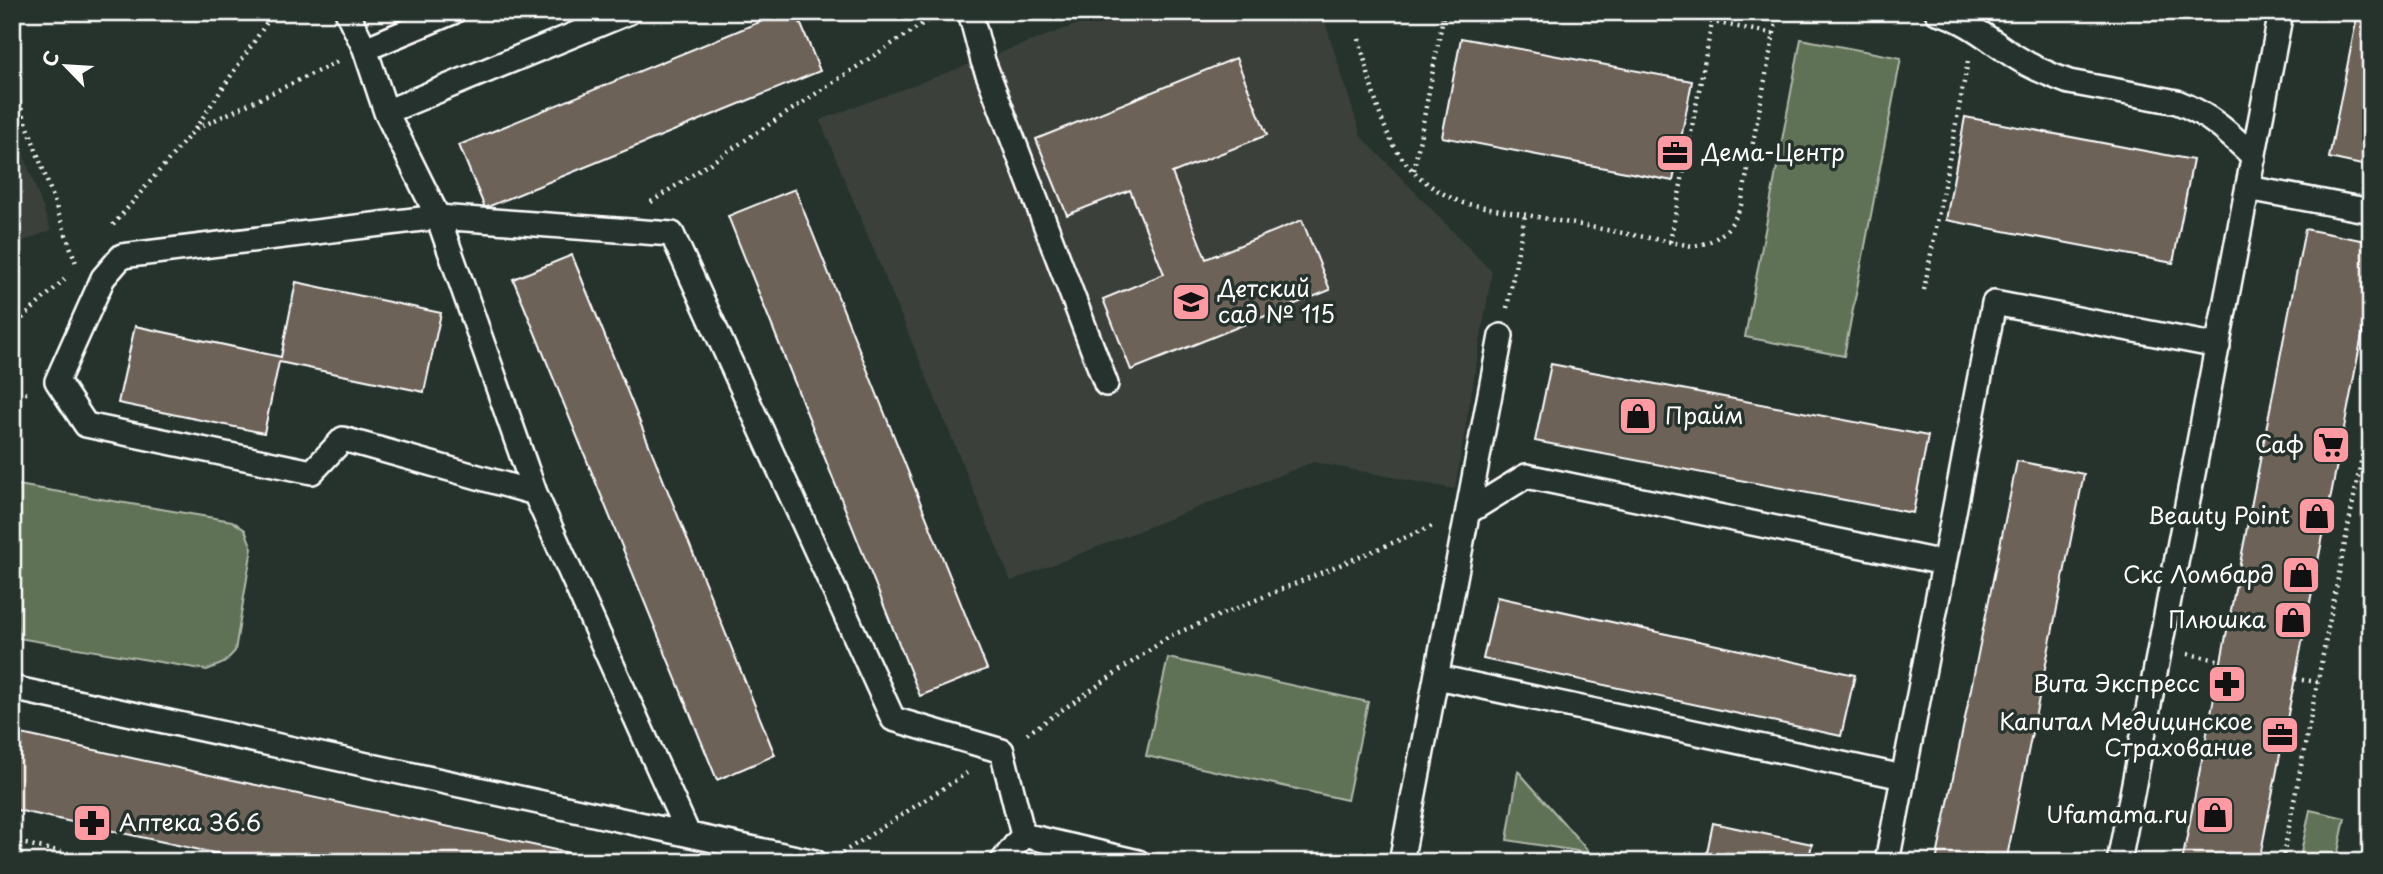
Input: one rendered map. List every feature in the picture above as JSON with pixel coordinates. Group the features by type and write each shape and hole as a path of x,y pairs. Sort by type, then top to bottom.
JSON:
{"lane":[{"path":"347,12 365,49 386,112 438,216 535,493 688,834"},
{"path":"365,49 453,12"},
{"path":"386,112 629,12"},
{"path":"971,12 983,61 1106,384"},
{"path":"1937,12 1957,18 2015,57 2052,76 2069,82 2191,107 2216,122 2254,158"},
{"path":"2119,862 2281,12"},
{"path":"2248,188 2371,211"},
{"path":"535,493 343,439 312,472 86,425 57,380 103,278 122,256 438,216 672,234 893,719 1002,751 1023,835"},
{"path":"1887,862 1994,303 2218,346"},
{"path":"1401,862 1502,336"},
{"path":"1468,512 1526,476 1944,563"},
{"path":"1437,677 1903,777"},
{"path":"12,688 815,862"},
{"path":"1002,862 1023,835"},
{"path":"1023,835 1138,862"}],"path":[{"path":"105,235 195,129 274,12"},
{"path":"609,229 940,12"},
{"path":"1414,170 1444,12"},
{"path":"1662,12 1774,34"},
{"path":"1670,242 1714,12"},
{"path":"1359,39 1389,141 1395,151 1431,187 1463,203 1692,246 1701,245 1720,235 1736,219 1741,205 1778,12"},
{"path":"1924,290 1974,28"},
{"path":"195,129 365,49"},
{"path":"12,82 78,267"},
{"path":"1502,336 1525,215"},
{"path":"12,328 87,256"},
{"path":"2282,862 2371,411"},
{"path":"840,854 1002,751 1170,636 1468,512"},
{"path":"2295,678 2318,682"},
{"path":"12,841 107,862"}],"shaded area":[{"name":"Детский сад № 115","path":"1110,12 1322,12 1361,136 1492,272 1455,489 1313,462 1011,581 820,120"},
{"path":"12,123 51,230 12,246"}],"green space":[{"path":"1801,39 1901,58 1844,356 1745,337"},
{"path":"12,484 232,521 245,530 252,548 235,651 224,663 207,670 12,637"},
{"path":"1168,658 1368,702 1347,800 1146,756"},
{"path":"1518,771 1590,853 1507,840"},
{"path":"2310,810 2345,818 2336,862 2299,862"}],"building":[{"path":"784,12 796,12 820,71 485,208 459,145"},
{"path":"2358,12 2371,12 2371,167 2329,158"},
{"path":"1461,38 1692,81 1673,181 1442,137"},
{"path":"1236,58 1267,135 1172,173 1206,259 1302,220 1330,290 1131,370 1103,299 1164,274 1130,190 1067,215 1036,139"},
{"path":"1965,117 2193,160 2173,263 1946,220"},
{"path":"795,189 987,669 920,696 728,216"},
{"path":"2305,229 2371,242 2371,289 2340,449 2259,862 2182,862"},
{"path":"572,255 775,755 717,780 513,279"},
{"path":"296,282 441,313 424,392 279,362 264,433 118,403 135,326 281,357"},
{"path":"1551,364 1928,436 1913,513 1535,441"},
{"path":"2017,461 2084,474 2006,862 1936,862"},
{"path":"1497,597 1855,675 1841,736 1483,659"},
{"path":"12,732 611,862 255,862 12,809"},
{"path":"1713,823 1812,844 1808,862 1705,862"}],"place":[{"name":"Дема-Центр","path":"1675,153"},
{"name":"Детский сад № 115","path":"1191,302"},
{"name":"Прайм","path":"1638,416"},
{"name":"Саф","path":"2331,445"},
{"name":"Beauty Point","path":"2317,516"},
{"name":"Скс Ломбард","path":"2301,575"},
{"name":"Плюшка","path":"2293,620"},
{"name":"Вита Экспресс","path":"2227,684"},
{"name":"Капитал Медицинское Страхование","path":"2280,735"},
{"name":"Ufamama.ru","path":"2215,815"},
{"name":"Аптека 36.6","path":"92,823"}]}
